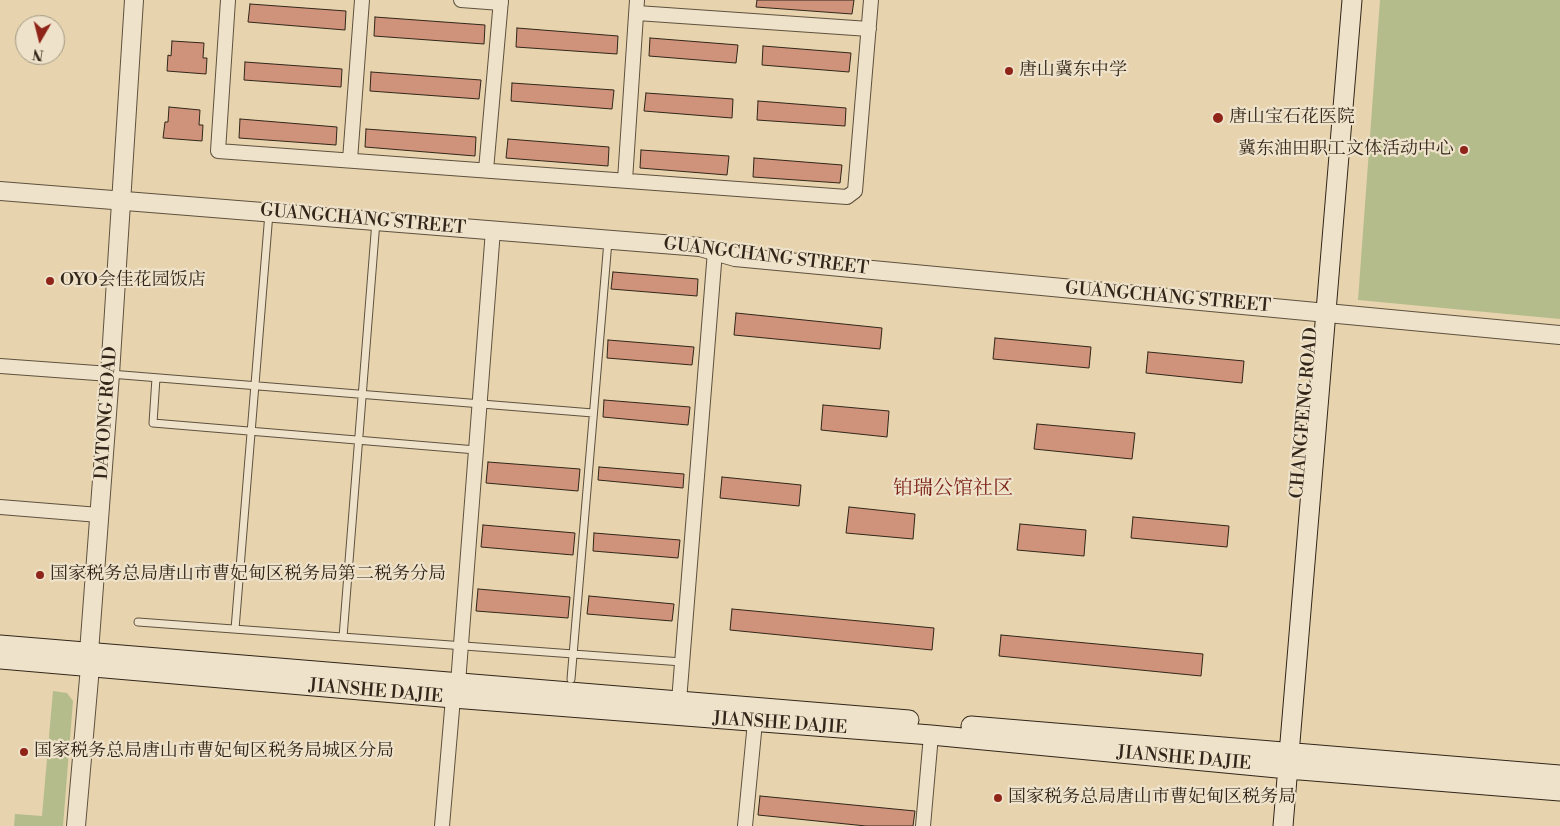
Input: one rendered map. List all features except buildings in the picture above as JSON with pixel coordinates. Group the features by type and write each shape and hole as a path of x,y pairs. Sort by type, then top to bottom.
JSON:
{"main road":[{"name":"CHANGFENG ROAD","path":"1271,826 1282,760 1320,313 1338,0"},
{"path":"1320,313 1352,0"},
{"name":"JIANSHE DAJIE","path":"0,645 89,659 456,691 755,722 1282,760 1560,775"},
{"name":"JIANSHE DAJIE","path":"0,659 89,659"},
{"name":"JIANSHE DAJIE","path":"456,691 679,701 1282,760 1560,791"},
{"path":"1282,760 1283,826"}],"street":[{"name":"DATONG ROAD","path":"76,826 110,374 134,0"},
{"path":"228,0 218,151 847,197 855,191 871,0"},
{"path":"350,160 362,0"},
{"path":"461,0 501,1 486,170"},
{"path":"625,180 637,7 869,28"},
{"name":"GUANGCHANG STREET","path":"0,191 700,247 744,258 1560,335"},
{"path":"442,826 461,646 494,230"},
{"path":"679,701 715,251"},
{"path":"0,366 110,374"},
{"path":"0,508 99,515"},
{"path":"745,826 755,722"},
{"path":"923,826 931,735"}],"lane":[{"path":"235,629 269,213"},
{"path":"343,637 376,221"},
{"path":"571,679 608,239"},
{"path":"110,374 593,413"},
{"path":"156,378 153,423 476,450"},
{"path":"138,622 682,662"}],"green space":[{"name":"冀东油田职工文体活动中心","path":"1380,0 1560,0 1560,319 1358,300"},
{"path":"53,691 67,693 73,701 63,826 14,826 15,814 42,816"}],"place":[{"name":"唐山冀东中学","path":"1009,71"},
{"name":"唐山宝石花医院","path":"1218,118"},
{"name":"冀东油田职工文体活动中心","path":"1464,150"},
{"name":"OYO会佳花园饭店","path":"50,281"},
{"name":"国家税务总局唐山市曹妃甸区税务局第二税务分局","path":"40,575"},
{"name":"国家税务总局唐山市曹妃甸区税务局城区分局","path":"24,752"},
{"name":"国家税务总局唐山市曹妃甸区税务局","path":"998,798"}],"district":[{"name":"铂瑞公馆社区","path":"953,489"}]}
